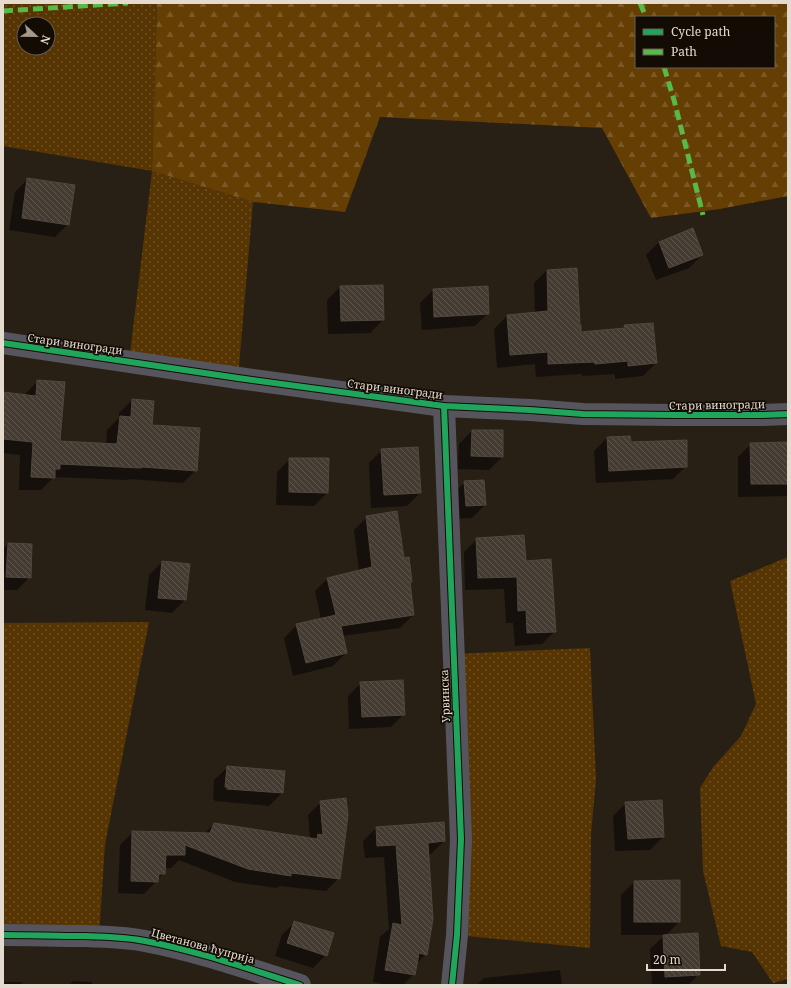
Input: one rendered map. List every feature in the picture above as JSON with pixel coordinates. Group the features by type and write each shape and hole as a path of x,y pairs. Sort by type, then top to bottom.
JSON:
{"street":[{"name":"Стари виногради","path":"3,343 238,378 444,406 522,409 583,414 674,416 788,414"},
{"name":"Урвинска","path":"444,406 461,839 457,935 452,985"},
{"name":"Цветанова ћуприја","path":"3,935 99,937 144,941 189,951 300,985"}],"shaded area":[{"path":"3,3 157,3 152,171 3,146"},
{"path":"152,171 253,202 238,378 129,362"},
{"path":"788,557 788,979 773,983 752,952 721,946 703,871 700,788 714,766 741,736 756,704 730,581"},
{"path":"149,622 105,844 99,937 3,935 3,623"},
{"path":"590,648 596,779 591,834 590,948 457,935 454,654"}],"green space":[{"path":"157,3 788,3 788,196 720,209 651,218 602,128 380,117 345,212 253,202 152,171"}],"building":[{"path":"27,178 75,185 69,225 22,218"},
{"path":"693,228 703,255 669,268 659,242"},
{"path":"577,268 581,332 625,328 624,325 653,323 657,363 628,366 628,361 595,364 594,362 548,364 548,352 510,355 507,315 548,311 547,270"},
{"path":"383,285 384,320 341,321 340,286"},
{"path":"488,286 489,314 434,317 433,289"},
{"path":"37,380 65,382 60,441 117,444 120,416 131,417 132,399 154,401 152,425 200,428 197,471 60,464 60,469 55,469 55,478 31,477 33,442 3,439 3,392 36,396"},
{"path":"472,430 503,430 503,457 471,456"},
{"path":"630,436 631,442 687,440 687,467 609,471 607,437"},
{"path":"788,442 788,484 751,484 750,443"},
{"path":"418,447 421,493 384,495 381,449"},
{"path":"289,458 329,458 328,493 289,492"},
{"path":"484,480 486,505 466,506 464,481"},
{"path":"397,511 404,558 409,557 414,615 341,626 347,653 306,663 296,624 336,615 327,578 372,567 366,516"},
{"path":"524,535 526,561 551,559 556,632 527,633 526,610 518,611 517,577 478,578 476,538"},
{"path":"8,543 32,544 31,578 6,577"},
{"path":"162,561 190,564 186,600 158,598"},
{"path":"403,680 405,715 362,717 360,682"},
{"path":"227,766 285,771 283,793 227,789 227,787 225,787"},
{"path":"346,798 348,815 340,879 291,873 291,876 248,869 185,845 185,855 166,855 165,874 159,874 158,882 131,881 132,831 210,833 214,823 317,839 318,834 323,835 320,801"},
{"path":"662,800 664,837 628,839 625,802"},
{"path":"444,822 445,841 428,843 433,919 427,955 419,953 415,975 385,970 393,923 402,925 396,845 377,846 376,827"},
{"path":"680,880 680,922 634,922 634,881"},
{"path":"294,921 334,933 327,956 287,943"},
{"path":"698,933 700,975 665,977 663,935"}],"marked path":[{"path":"3,11 128,3"},
{"path":"640,3 646,16"},
{"path":"664,68 674,100 703,215"}],"cycle path":[{"path":"3,343 238,378 444,406 583,414 788,414"},
{"path":"444,406 461,839 457,935 452,985"},
{"path":"3,935 115,937 138,940 204,955 300,985"}]}
